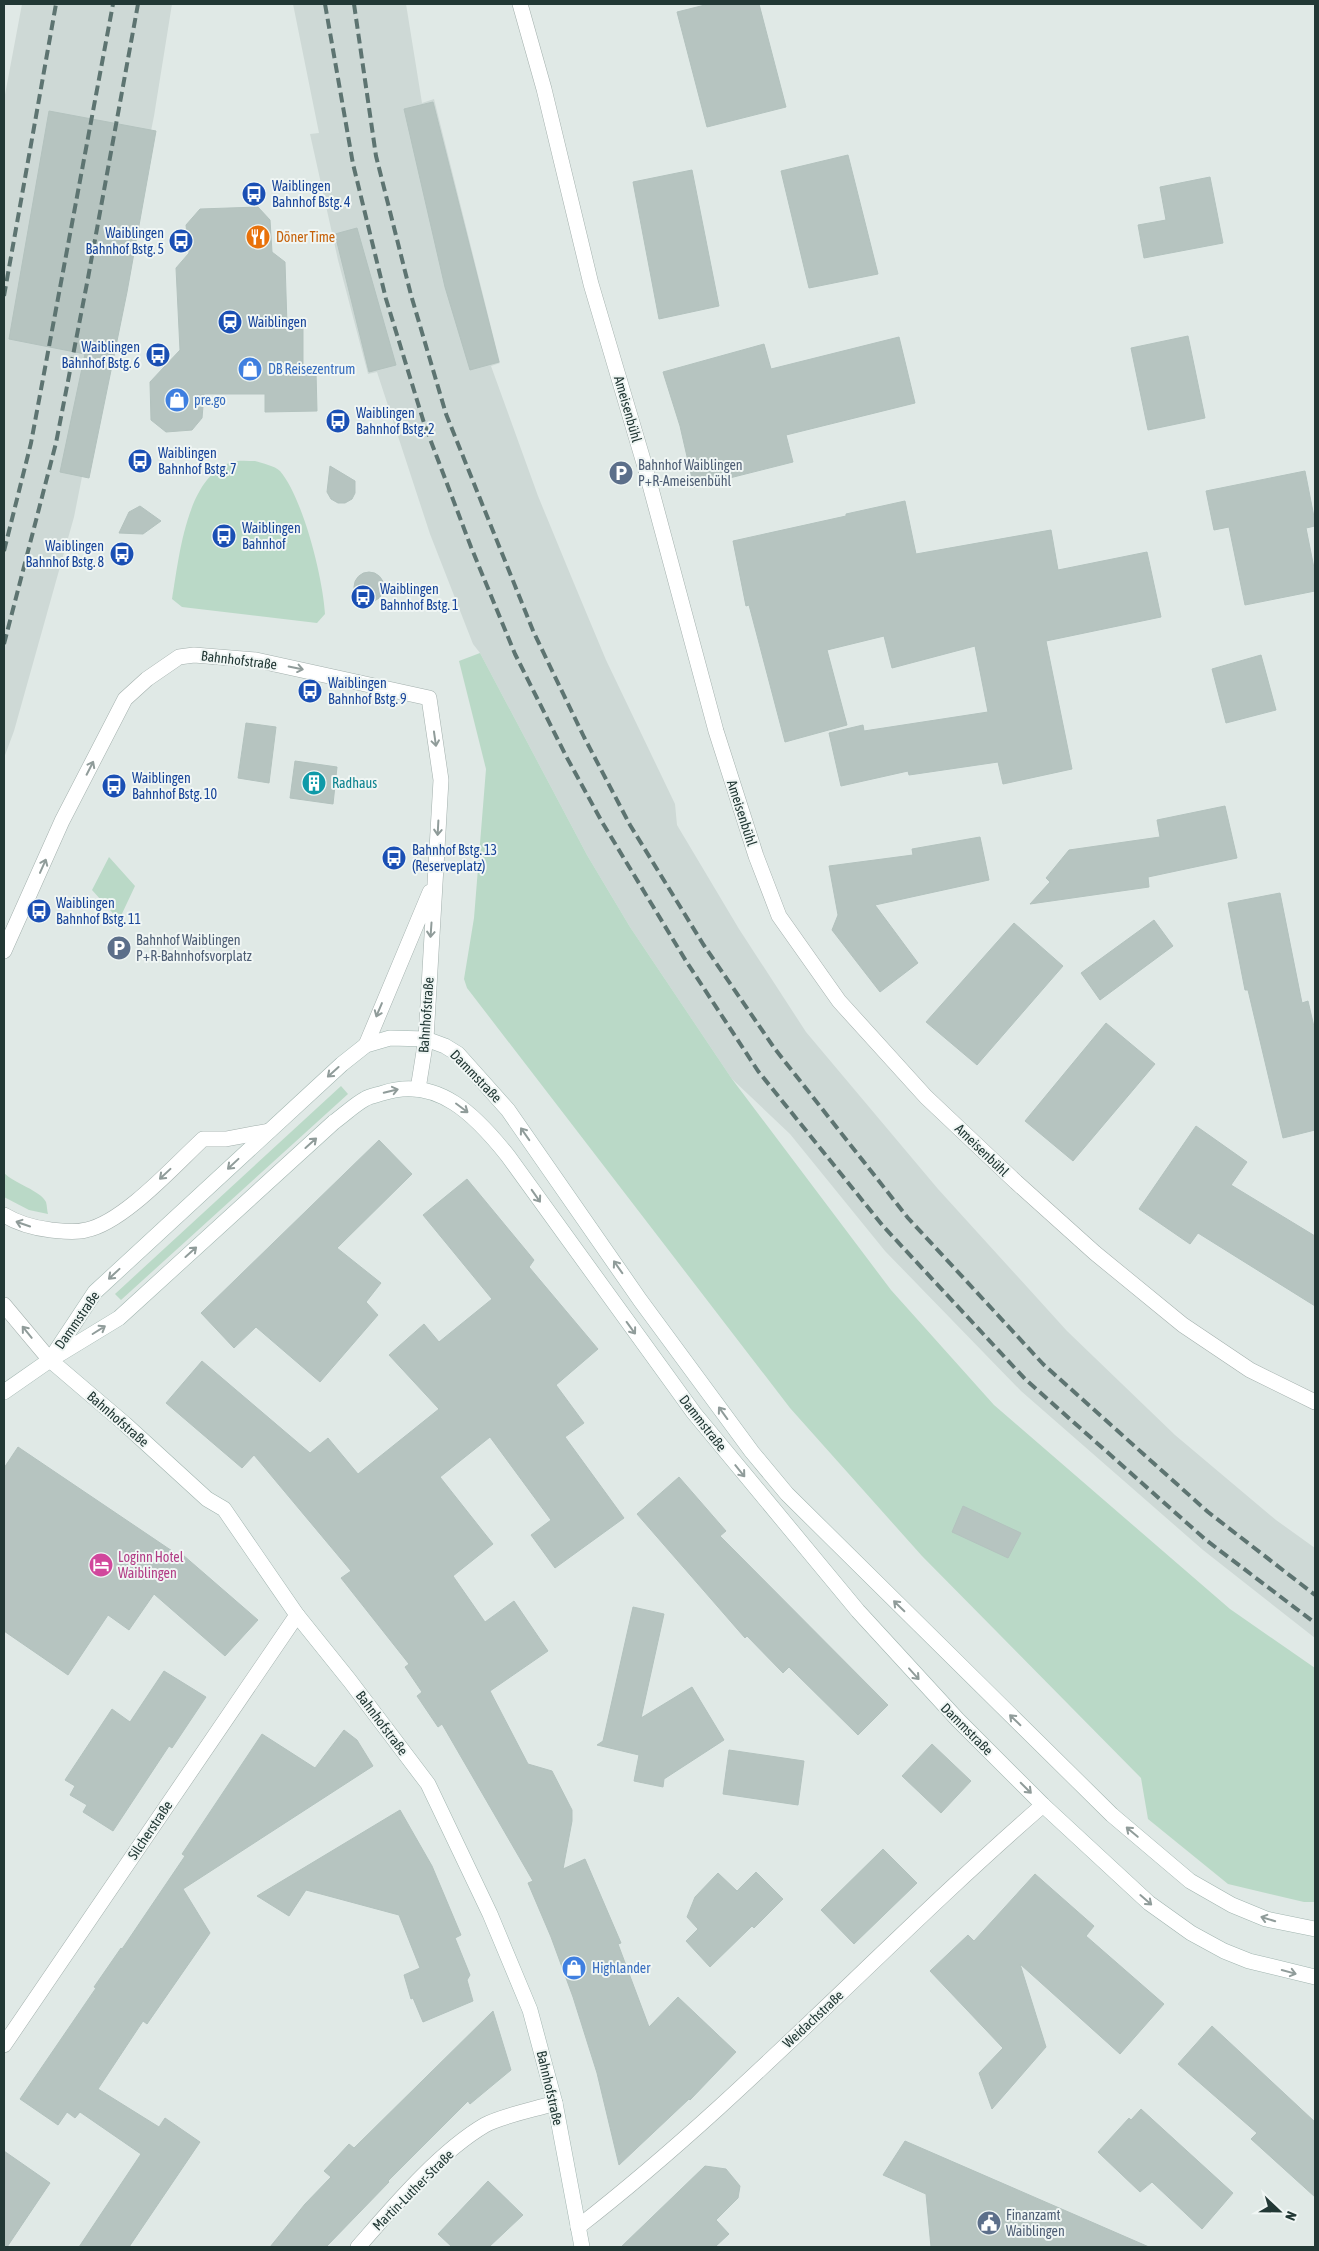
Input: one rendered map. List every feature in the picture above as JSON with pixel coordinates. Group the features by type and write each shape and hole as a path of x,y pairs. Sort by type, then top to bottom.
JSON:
{"street":[{"name":"Ameisenbühl","path":"520,4 544,89 591,284 646,470 716,731 756,856 779,916 839,1001 926,1097 1016,1182 1095,1253 1183,1325 1250,1370 1315,1402"},
{"name":"Bahnhofstraße","path":"4,951 62,822 125,699 147,679 179,657 194,655 256,660 429,698 441,780 426,1039 418,1089"},
{"name":"Bahnhofstraße","path":"366,1045 434,882"},
{"name":"Dammstraße","path":"50,1360 95,1292 342,1064 366,1045 390,1038 426,1039 445,1046 458,1054 508,1110 640,1300 752,1452 787,1494 881,1589 1112,1815 1190,1881 1232,1905 1266,1919 1315,1929"},
{"name":"Dammstraße","path":"50,1360 119,1318 334,1122 365,1098 395,1089 418,1089 443,1096 459,1105 488,1131 694,1414 858,1611 930,1691 1043,1805 1149,1903 1191,1933 1224,1951 1249,1961 1315,1977"},
{"path":"4,1215 33,1227 60,1231 86,1230 103,1225 139,1199 203,1139 226,1138 269,1131"},
{"name":"Bahnhofstraße","path":"4,1305 50,1360 125,1424 207,1499 224,1510 297,1615 428,1784 490,1914 530,2010 555,2103 582,2247"},
{"path":"4,1392 50,1360"},
{"name":"Silcherstraße","path":"4,2045 297,1615"},
{"name":"Weidachstraße","path":"578,2227 709,2116 1043,1805"},
{"name":"Martin-Luther-Straße","path":"358,2247 382,2218 435,2165 486,2124 555,2103"}],"shaded area":[{"path":"22,4 172,4 154,116 74,517 14,731 4,758 4,100"},
{"path":"293,4 406,4 422,103 434,99 500,363 491,366 538,496 606,660 675,804 677,825 739,929 806,1032 938,1189 1067,1331 1175,1435 1276,1520 1315,1548 1315,1638 1203,1550 1021,1391 885,1251 790,1134 732,1079 630,927 587,855 480,653 473,644 430,534 377,372 368,374 338,260 310,134 319,133"}],"green space":[{"path":"255,461 272,466 280,471 288,483 304,519 316,560 325,614 317,623 182,607 172,599 187,521 204,484 217,470 232,462"},
{"path":"480,653 587,855 630,927 732,1079 891,1290 994,1405 1230,1609 1315,1668 1315,1902 1304,1902 1228,1884 1148,1819 1141,1778 922,1556 790,1408 467,988 464,979 474,918 486,769 459,661"},
{"path":"109,857 135,886 119,920 92,890"},
{"path":"341,1086 348,1094 121,1300 115,1294"},
{"path":"4,1173 39,1194 46,1202 48,1214 29,1210 4,1197"}],"building":[{"path":"709,4 759,4 786,107 707,127 677,12"},
{"path":"433,102 499,362 470,370 445,287 404,109"},
{"path":"49,111 156,131 127,292 89,478 60,472 85,354 9,339"},
{"path":"848,155 878,274 809,288 781,171"},
{"path":"692,170 719,306 659,319 633,182"},
{"path":"1210,177 1223,243 1144,258 1138,225 1166,220 1160,187"},
{"path":"258,207 270,220 272,252 285,262 287,325 303,324 303,373 316,372 317,411 265,412 265,394 204,394 202,418 192,430 166,432 151,420 150,382 180,350 176,268 189,253 186,225 200,209"},
{"path":"357,228 396,365 369,372 335,234"},
{"path":"1188,336 1205,418 1148,430 1131,348"},
{"path":"899,337 915,403 786,435 793,462 694,487 680,426 663,372 764,344 771,369"},
{"path":"330,466 355,481 355,493 352,499 345,503 338,503 331,499 327,492"},
{"path":"1305,471 1315,522 1315,526 1306,528 1315,573 1315,591 1245,605 1229,527 1214,530 1206,491"},
{"path":"905,501 916,554 1051,530 1058,570 1147,552 1161,617 1046,641 1072,769 1003,784 998,762 909,775 908,771 841,786 829,733 863,725 864,731 988,712 975,646 892,668 884,636 827,650 847,725 785,742 749,605 746,606 733,541"},
{"path":"140,506 161,521 143,534 119,533 129,512"},
{"path":"369,572 379,577 384,587 379,597 369,602 359,597 354,587 359,577"},
{"path":"1261,655 1276,710 1226,723 1212,669"},
{"path":"246,723 276,727 269,783 238,778"},
{"name":"Radhaus","path":"295,761 337,767 333,804 290,798"},
{"path":"1225,806 1237,858 1148,877 1149,887 1030,904 1050,882 1046,878 1069,850 1160,837 1157,820"},
{"path":"980,837 989,880 875,905 918,963 880,992 832,930 838,915 829,866 913,855 912,849"},
{"path":"1280,893 1302,1003 1308,1001 1315,1031 1315,1130 1283,1138 1248,990 1245,990 1228,903"},
{"path":"1154,920 1173,946 1100,1000 1081,973"},
{"path":"1014,923 1063,966 977,1065 926,1022"},
{"path":"1106,1023 1155,1064 1073,1161 1025,1121"},
{"path":"1196,1126 1247,1162 1231,1185 1315,1236 1315,1306 1198,1233 1190,1244 1139,1209"},
{"path":"379,1140 412,1174 337,1248 381,1283 366,1302 378,1315 320,1382 256,1327 234,1348 201,1313"},
{"path":"467,1179 534,1260 529,1267 598,1349 556,1385 584,1423 565,1437 624,1518 555,1568 531,1535 551,1520 490,1437 440,1477 493,1544 453,1576 485,1622 514,1601 548,1651 490,1691 528,1764 552,1771 572,1810 572,1821 563,1869 585,1859 621,1943 618,1944 649,2027 678,1997 736,2052 690,2100 619,2165 597,2073 573,1997 551,1937 528,1883 533,1881 442,1724 438,1727 417,1696 422,1692 405,1667 409,1664 341,1578 351,1571 254,1455 242,1468 166,1403 202,1361 310,1453 328,1438 358,1474 439,1409 389,1355 424,1324 439,1342 492,1299 423,1215"},
{"path":"18,1447 181,1557 183,1555 258,1620 225,1656 154,1594 129,1630 108,1615 68,1675 4,1631 4,1468"},
{"path":"679,1477 726,1531 720,1536 888,1705 858,1735 789,1667 783,1673 747,1636 745,1638 637,1514"},
{"path":"963,1506 1021,1533 1008,1558 952,1532"},
{"path":"633,1607 664,1614 641,1718 692,1687 724,1740 664,1779 663,1787 634,1781 639,1755 597,1745 603,1741"},
{"path":"164,1671 206,1697 172,1748 169,1746 113,1831 83,1812 87,1805 70,1795 75,1786 65,1780 112,1709 130,1722"},
{"path":"344,1730 357,1740 373,1766 183,1889 210,1933 147,2024 143,2021 98,2089 159,2127 165,2118 200,2142 129,2247 79,2247 141,2154 80,2112 75,2118 67,2112 58,2125 20,2099 96,1988 94,1987 185,1856 182,1854 262,1734 315,1768"},
{"path":"932,1744 971,1781 941,1813 902,1776"},
{"path":"729,1750 804,1761 798,1805 723,1794"},
{"path":"400,1810 432,1866 461,1935 455,1938 470,1975 467,1980 473,2001 423,2022 413,1998 411,1999 404,1975 420,1968 399,1915 306,1890 289,1916 257,1896"},
{"path":"883,1849 917,1883 854,1944 821,1910"},
{"path":"756,1872 783,1899 710,1967 686,1941 698,1929 687,1917 695,1897 718,1873 737,1891"},
{"path":"1035,1874 1094,1926 1086,1936 1164,2004 1120,2054 1020,1964 1046,2047 992,2109 979,2073 1003,2048 930,1971 968,1935 974,1941"},
{"path":"493,2011 511,2070 470,2104 468,2101 388,2181 326,2247 270,2247 305,2204 331,2177 324,2171 349,2144 354,2148"},
{"path":"1212,2026 1315,2122 1315,2197 1251,2139 1257,2133 1178,2064"},
{"path":"1141,2109 1233,2193 1202,2229 1152,2182 1140,2192 1098,2152 1129,2118 1131,2120"},
{"path":"905,2141 1149,2247 931,2247 926,2194 883,2175"},
{"path":"4,2151 50,2183 7,2247 4,2247"},
{"path":"705,2166 726,2169 740,2186 738,2198 716,2220 729,2234 715,2247 621,2247"},
{"path":"488,2181 523,2215 489,2247 452,2247 438,2234"}],"railway":[{"path":"4,296 56,4"},
{"path":"4,551 31,443 113,4"},
{"path":"4,644 56,443 138,4"},
{"path":"325,4 353,164 386,299 424,423 471,547 515,654 566,756 602,822 686,961 758,1071 883,1226 1025,1379 1206,1540 1315,1623"},
{"path":"354,4 376,156 411,295 446,414 534,633 584,737 630,825 703,944 775,1049 908,1218 1043,1364 1208,1512 1315,1595"}],"place":[{"name":"Waiblingen Bahnhof Bstg. 4","path":"254,194"},
{"name":"Döner Time","path":"258,237"},
{"name":"Waiblingen Bahnhof Bstg. 5","path":"181,241"},
{"name":"Waiblingen","path":"230,322"},
{"name":"Waiblingen Bahnhof Bstg. 6","path":"158,355"},
{"name":"DB Reisezentrum","path":"250,369"},
{"name":"pre.go","path":"177,400"},
{"name":"Waiblingen Bahnhof Bstg. 2","path":"338,421"},
{"name":"Waiblingen Bahnhof Bstg. 7","path":"140,461"},
{"name":"Bahnhof Waiblingen P+R-Ameisenbühl","path":"621,473"},
{"name":"Waiblingen Bahnhof","path":"224,536"},
{"name":"Waiblingen Bahnhof Bstg. 8","path":"122,554"},
{"name":"Waiblingen Bahnhof Bstg. 1","path":"363,597"},
{"name":"Waiblingen Bahnhof Bstg. 9","path":"310,691"},
{"name":"Radhaus","path":"314,783"},
{"name":"Waiblingen Bahnhof Bstg. 10","path":"114,786"},
{"name":"Bahnhof Bstg. 13 (Reserveplatz)","path":"394,858"},
{"name":"Waiblingen Bahnhof Bstg. 11","path":"39,911"},
{"name":"Bahnhof Waiblingen P+R-Bahnhofsvorplatz","path":"119,948"},
{"name":"Loginn Hotel Waiblingen","path":"101,1565"},
{"name":"Highlander","path":"574,1968"},
{"name":"Finanzamt Waiblingen","path":"989,2223"}]}
